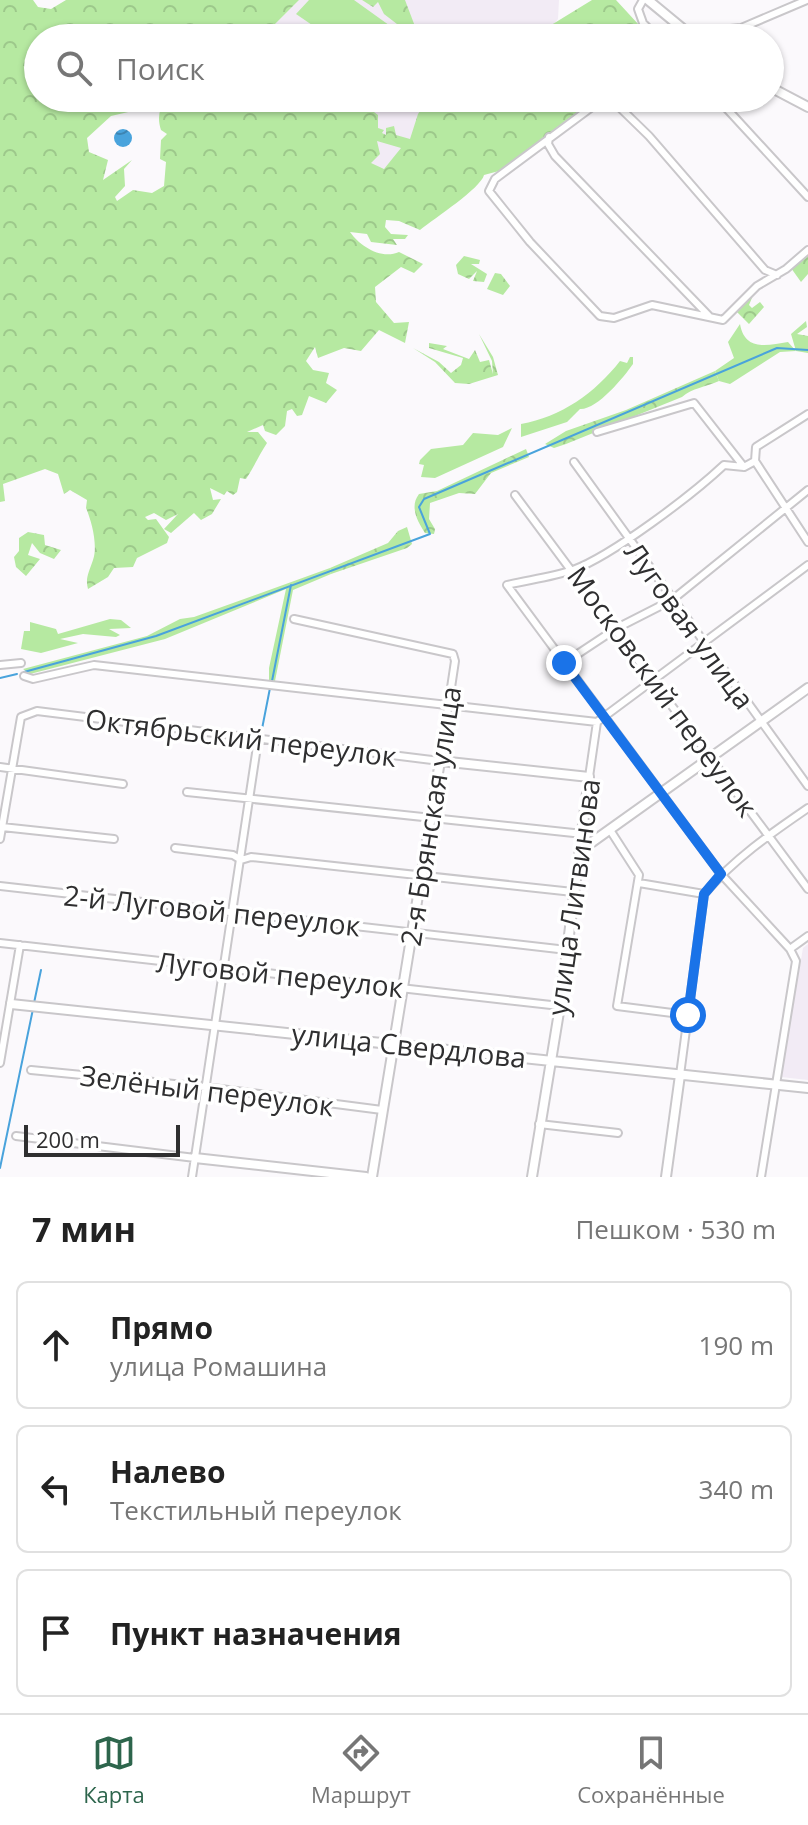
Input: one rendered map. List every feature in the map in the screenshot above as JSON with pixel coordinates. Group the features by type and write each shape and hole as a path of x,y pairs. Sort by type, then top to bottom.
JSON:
{"street":[{"path":"645,24 638,9 646,0 674,24"},
{"path":"658,9 666,0"},
{"path":"750,24 807,0"},
{"path":"784,94 808,107"},
{"path":"584,112 490,186 493,198 600,316 614,318 652,305 723,320 757,286 777,275 808,250"},
{"path":"624,112 649,136 765,270 777,275"},
{"path":"730,112 808,197"},
{"path":"549,137 548,144 555,156 709,316"},
{"path":"597,432 694,403 744,467"},
{"path":"808,414 756,447 755,461 808,542"},
{"path":"755,461 744,467 724,465 711,479 627,538 574,570 507,585 607,716 721,874 790,949 796,961 761,1177"},
{"name":"Луговая улица","path":"574,462 808,786"},
{"path":"564,663 617,628 672,600 808,490"},
{"name":"Московский переулок","path":"515,495 574,570 808,889"},
{"path":"24,676 33,679 94,665 597,722 808,565"},
{"name":"2-я Брянская улица","path":"294,619 448,651 455,661 422,875 369,1177"},
{"path":"0,665 21,663"},
{"path":"581,850 808,688"},
{"name":"Октябрьский переулок","path":"10,769 21,717 37,711 258,740 589,777"},
{"name":"улица Литвинова","path":"532,1177 560,1006 597,722"},
{"path":"192,1177 258,740"},
{"path":"0,767 123,784"},
{"path":"0,839 10,769"},
{"path":"187,792 249,801 583,834"},
{"path":"666,1177 704,894 721,874 808,808"},
{"path":"1,827 114,839"},
{"path":"610,830 636,868 639,883 617,1006 688,1015"},
{"path":"175,848 233,855 241,860 251,857 573,892"},
{"path":"639,883 704,894"},
{"name":"2-й Луговой переулок","path":"0,886 567,950"},
{"path":"790,949 808,936"},
{"name":"Луговой переулок","path":"0,943 560,1006"},
{"path":"0,1063 20,945"},
{"name":"улица Свердлова","path":"11,1004 808,1088"},
{"name":"Зелёный переулок","path":"31,1070 205,1087 382,1110"},
{"path":"539,1124 618,1133"},
{"path":"16,1136 369,1177"}],"shaded area":[{"path":"299,0 362,0 373,6 378,0 559,0 558,19 554,24 275,24"},
{"path":"277,112 434,112 375,179"},
{"path":"808,944 808,1080 781,1077 803,948"}],"green space":[{"path":"0,0 33,0 38,7 51,9 66,0 299,0 275,24 24,24 24,112 128,112 111,116 87,138 89,152 108,160 103,180 132,160 124,169 125,186 115,197 117,201 133,190 152,193 164,186 166,162 160,159 161,140 167,134 161,130 160,112 374,112 378,115 378,128 384,130 382,133 386,135 386,128 394,126 396,135 410,139 419,112 577,112 499,171 484,175 466,195 420,230 399,221 386,220 385,227 391,234 408,235 405,239 393,239 397,245 371,242 367,234 350,232 359,242 378,253 399,252 423,264 414,273 401,267 375,287 376,302 394,323 409,322 405,343 379,330 361,351 344,348 318,358 315,347 306,361 313,370 329,373 326,383 337,390 326,403 309,396 302,415 297,416 292,409 287,411 285,426 276,435 265,431 263,425 247,432 258,432 267,443 246,479 240,478 237,492 233,495 227,491 224,495 210,488 213,500 221,499 212,514 201,520 194,513 171,533 164,529 178,514 166,520 154,513 145,517 148,520 156,519 169,537 167,543 137,558 133,567 114,568 108,577 88,589 87,578 95,548 87,500 70,490 64,494 58,474 45,469 3,484 5,501 0,502","holes":["377,141 401,148 384,169 371,163 380,154"]},
{"path":"309,0 354,0 387,24 311,24 296,14"},
{"path":"362,0 405,0 414,24 397,24 384,14 378,2 373,7"},
{"path":"592,0 616,0 638,24 553,24"},
{"path":"808,251 808,274 801,282 791,268"},
{"path":"464,256 480,260 479,264 471,264 487,274 484,282 473,281 477,271 469,279 458,274 456,265"},
{"path":"495,273 501,274 510,286 503,295 487,289"},
{"path":"754,293 749,305 752,308 760,302 764,307 749,324 735,310"},
{"path":"806,321 807,327 797,334 808,336 808,353 796,351 791,334"},
{"path":"740,324 752,343 788,342 796,351 780,352 730,384 719,381 715,371 734,358 728,342"},
{"path":"479,334 493,357 498,375 469,384 455,383 435,362 413,348 439,362 451,373 461,365 463,358 429,348 429,343 447,346 443,349 469,359 475,350 480,362 489,360 493,374 492,361"},
{"path":"633,357 633,364 602,399 580,409 567,422 521,437 521,424 550,416 576,402 600,383 620,361 627,363"},
{"path":"715,371 719,381 682,397 566,444 554,448 545,444 566,431 626,410"},
{"path":"512,428 503,447 435,478 421,477 424,465 419,464 420,460 431,449 463,445 473,433 498,435"},
{"path":"526,449 529,457 491,473 475,494 459,493 430,503 429,519 435,529 434,534 425,533 415,509 419,494 437,491"},
{"path":"407,527 412,544 407,548 331,574 330,568 388,543 398,531"},
{"path":"28,532 44,535 45,545 61,550 54,559 40,553 32,543 28,555 40,559 26,576 16,567 14,557 19,551 19,538"},
{"path":"330,568 331,574 293,590 275,681 269,680 269,668 286,589 165,639 30,674 23,669 147,636 180,619 194,617"},
{"path":"110,619 121,620 131,628 109,629 120,635 116,637 83,634 60,639 78,643 41,653 21,649 24,631 30,631 30,622 56,629 58,634"}],"water":[{"path":"123,129 132,138 123,147 114,138"}],"waterway":[{"path":"24,672 156,636 430,534 419,507 424,499 777,348 808,350"},
{"path":"272,681 291,585"},
{"path":"0,678 17,674"},
{"path":"261,734 270,688"},
{"path":"34,1003 41,970"},
{"path":"0,1168 33,1009"}],"route":[{"path":"564,663 607,716 721,874 704,894 688,1015"}]}
